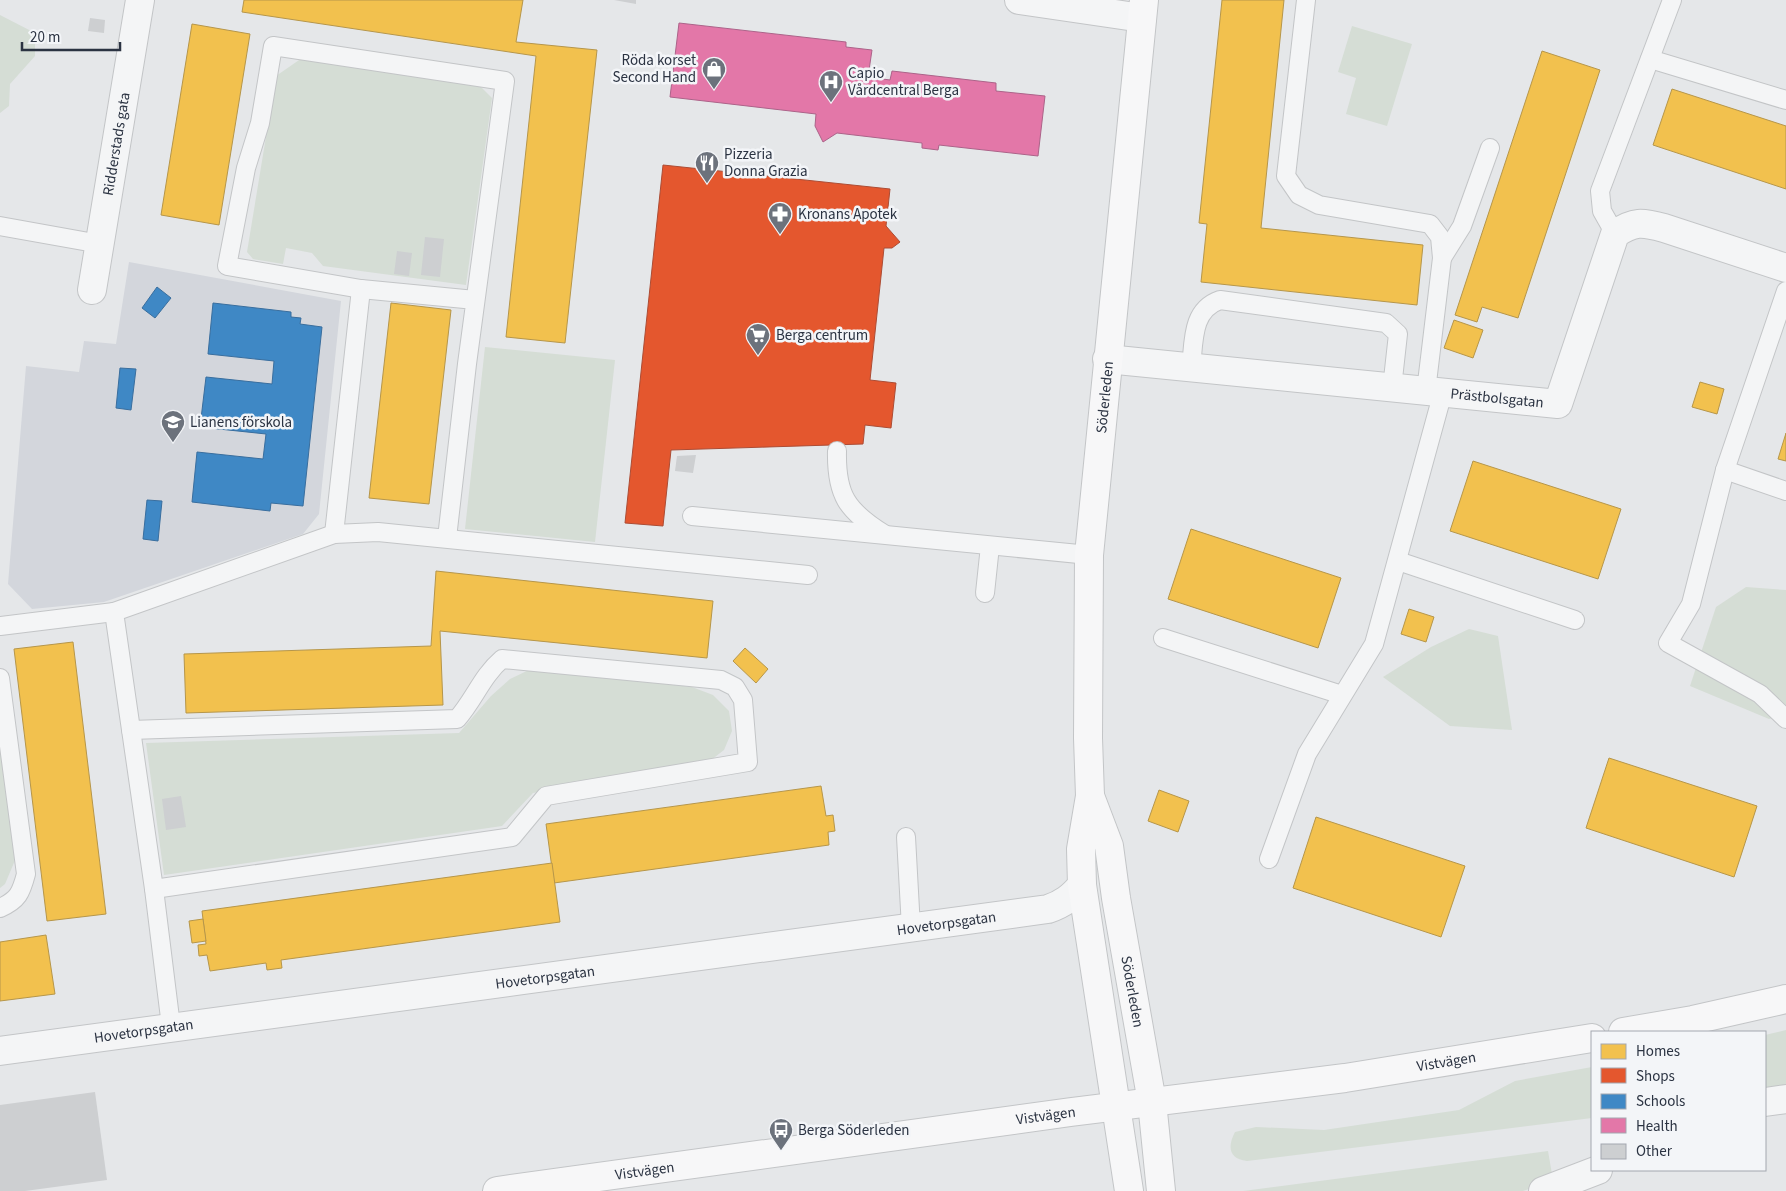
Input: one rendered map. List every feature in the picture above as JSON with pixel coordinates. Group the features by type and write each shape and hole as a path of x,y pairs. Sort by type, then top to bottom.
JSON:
{"main road":[{"name":"Söderleden","path":"1129,1191 1082,885 1081,849 1090,796 1088,738 1089,555 1143,9"},
{"name":"Söderleden","path":"1090,796 1109,846 1152,1102 1161,1191"},
{"path":"1629,1031 1693,1020 1786,999"},
{"name":"Vistvägen","path":"497,1191 1115,1106 1345,1078 1591,1038"}],"street":[{"name":"Ridderstads gata","path":"92,290 140,0"},
{"path":"1019,0 1143,9"},
{"path":"1615,234 1630,224 1647,224 1786,268"},
{"name":"Prästbolsgatan","path":"1107,359 1558,404 1615,234"},
{"name":"Hovetorpsgatan","path":"0,1052 171,1026 1048,909 1067,900 1082,885"},
{"path":"1766,1102 1786,1099"},
{"path":"1542,1191 1595,1171"}],"lane":[{"path":"1269,858 1307,754 1374,644 1398,560 1434,392 1442,258 1440,237 1430,224 1319,205 1299,195 1286,176 1306,0"},
{"path":"1615,234 1602,211 1600,191 1672,0"},
{"path":"447,538 475,300 505,81 273,46 260,123 246,168 227,266 361,289 475,300"},
{"path":"1650,59 1786,100"},
{"path":"1442,258 1462,226 1490,148"},
{"path":"0,226 100,244"},
{"path":"334,534 361,289"},
{"path":"1786,291 1725,470 1691,604 1668,643 1760,694 1786,719"},
{"path":"1191,368 1196,323 1208,304 1220,300 1386,323 1398,334 1392,388"},
{"path":"836,451 836,471 841,491 852,511 888,537"},
{"path":"1725,470 1786,491"},
{"path":"692,516 888,537 1089,555"},
{"path":"0,626 114,612 334,534 378,532 808,575"},
{"path":"985,593 990,546"},
{"path":"1398,560 1574,620"},
{"path":"114,612 154,889 171,1026"},
{"path":"1163,638 1342,695"},
{"path":"131,730 457,719 470,704 490,670 502,659 721,680 735,686 743,700 748,762 546,796 512,837 154,889"},
{"path":"0,678 26,874 23,887 14,902 0,908"},
{"path":"906,837 912,928"}],"shaded area":[{"path":"0,15 35,33 35,56 10,84 9,106 0,113"},
{"path":"1352,26 1412,44 1387,126 1346,114 1356,78 1338,72"},
{"path":"302,58 475,81 492,98 466,285 323,266 312,253 286,248 283,264 253,259 247,252 276,76"},
{"name":"Lianens förskola","path":"129,262 341,301 319,514 303,534 104,602 32,609 8,584 26,366 79,372 84,341 116,344"},
{"path":"485,347 615,360 595,542 465,529"},
{"path":"1746,587 1786,590 1786,714 1769,719 1690,686 1716,607"},
{"path":"1469,629 1498,636 1512,730 1450,726 1383,677 1431,647"},
{"path":"531,669 692,687 713,695 729,711 732,731 724,750 711,760 533,793 502,826 164,875 146,743 459,733 491,696 510,679"},
{"path":"0,747 16,858 5,884 0,888"},
{"path":"1786,1030 1786,1089 1766,1093 1766,1035"},
{"path":"1591,1067 1591,1118 1247,1161 1236,1158 1231,1151 1232,1137 1235,1132 1256,1127 1324,1130 1459,1110 1515,1081"},
{"path":"1548,1151 1553,1180 1523,1191 1243,1191"}],"building: Homes":[{"path":"244,0 523,0 516,42 597,50 565,343 506,337 536,56 242,12"},
{"path":"1222,0 1284,0 1261,228 1423,245 1417,305 1201,282 1207,224 1199,223"},
{"path":"192,24 250,34 219,225 161,215"},
{"path":"1542,51 1600,70 1518,318 1482,307 1477,322 1455,315"},
{"path":"1672,89 1786,126 1786,189 1653,145"},
{"path":"391,303 451,310 429,504 369,498"},
{"path":"1454,320 1483,330 1473,358 1444,348"},
{"path":"1700,382 1724,389 1717,414 1692,407"},
{"path":"1786,433 1786,461 1778,459"},
{"path":"1473,461 1621,509 1598,579 1450,531"},
{"path":"1191,529 1341,578 1318,648 1168,599"},
{"path":"436,571 713,601 707,658 440,631 443,705 186,713 184,654 431,646"},
{"path":"1409,609 1434,617 1426,642 1401,634"},
{"path":"73,642 106,914 47,921 14,649"},
{"path":"745,648 768,669 756,683 733,661"},
{"path":"1609,758 1757,806 1734,877 1586,828"},
{"path":"821,786 826,816 833,815 835,831 828,832 829,845 554,883 546,824"},
{"path":"1159,790 1189,801 1178,832 1148,821"},
{"path":"1316,817 1465,866 1441,937 1293,888"},
{"path":"552,863 560,922 281,960 282,968 267,970 266,963 210,971 207,955 199,956 198,945 206,944 202,911"},
{"path":"203,919 206,941 192,943 189,921"},
{"path":"46,935 55,994 0,1001 0,942"}],"building: Shops":[{"name":"Berga centrum","path":"663,165 890,189 886,226 900,242 892,248 884,248 870,380 896,383 891,428 865,425 863,444 671,450 663,526 625,523"}],"building: Schools":[{"path":"157,287 171,298 155,318 142,308"},
{"path":"213,303 291,312 291,317 301,318 300,324 322,327 303,506 271,503 270,511 192,502 197,452 263,459 266,434 200,427 206,377 272,384 274,361 208,354"},
{"path":"120,368 136,369 131,410 116,408"},
{"path":"147,500 162,501 158,541 143,539"}],"building: Health":[{"path":"679,23 846,42 846,47 872,50 868,77 890,80 892,71 996,83 996,91 1045,96 1038,156 939,145 938,150 922,148 922,143 837,133 823,142 815,126 816,114 670,97"}],"building: Other":[{"path":"614,0 636,0 636,4"},
{"path":"90,18 105,20 104,33 88,31"},
{"path":"425,237 444,239 440,277 421,275"},
{"path":"397,251 412,253 409,276 394,274"},
{"path":"696,455 693,473 675,471 677,456"},
{"path":"181,796 186,827 166,830 162,799"},
{"path":"95,1092 107,1180 25,1191 0,1191 0,1105"}],"place":[{"name":"Röda korset Second Hand","path":"714,90"},
{"name":"Capio Vårdcentral Berga","path":"831,103"},
{"name":"Pizzeria Donna Grazia","path":"707,184"},
{"name":"Kronans Apotek","path":"780,235"},
{"name":"Berga centrum","path":"758,356"},
{"name":"Lianens förskola","path":"173,443"},
{"name":"Berga Söderleden","path":"781,1151"}]}
